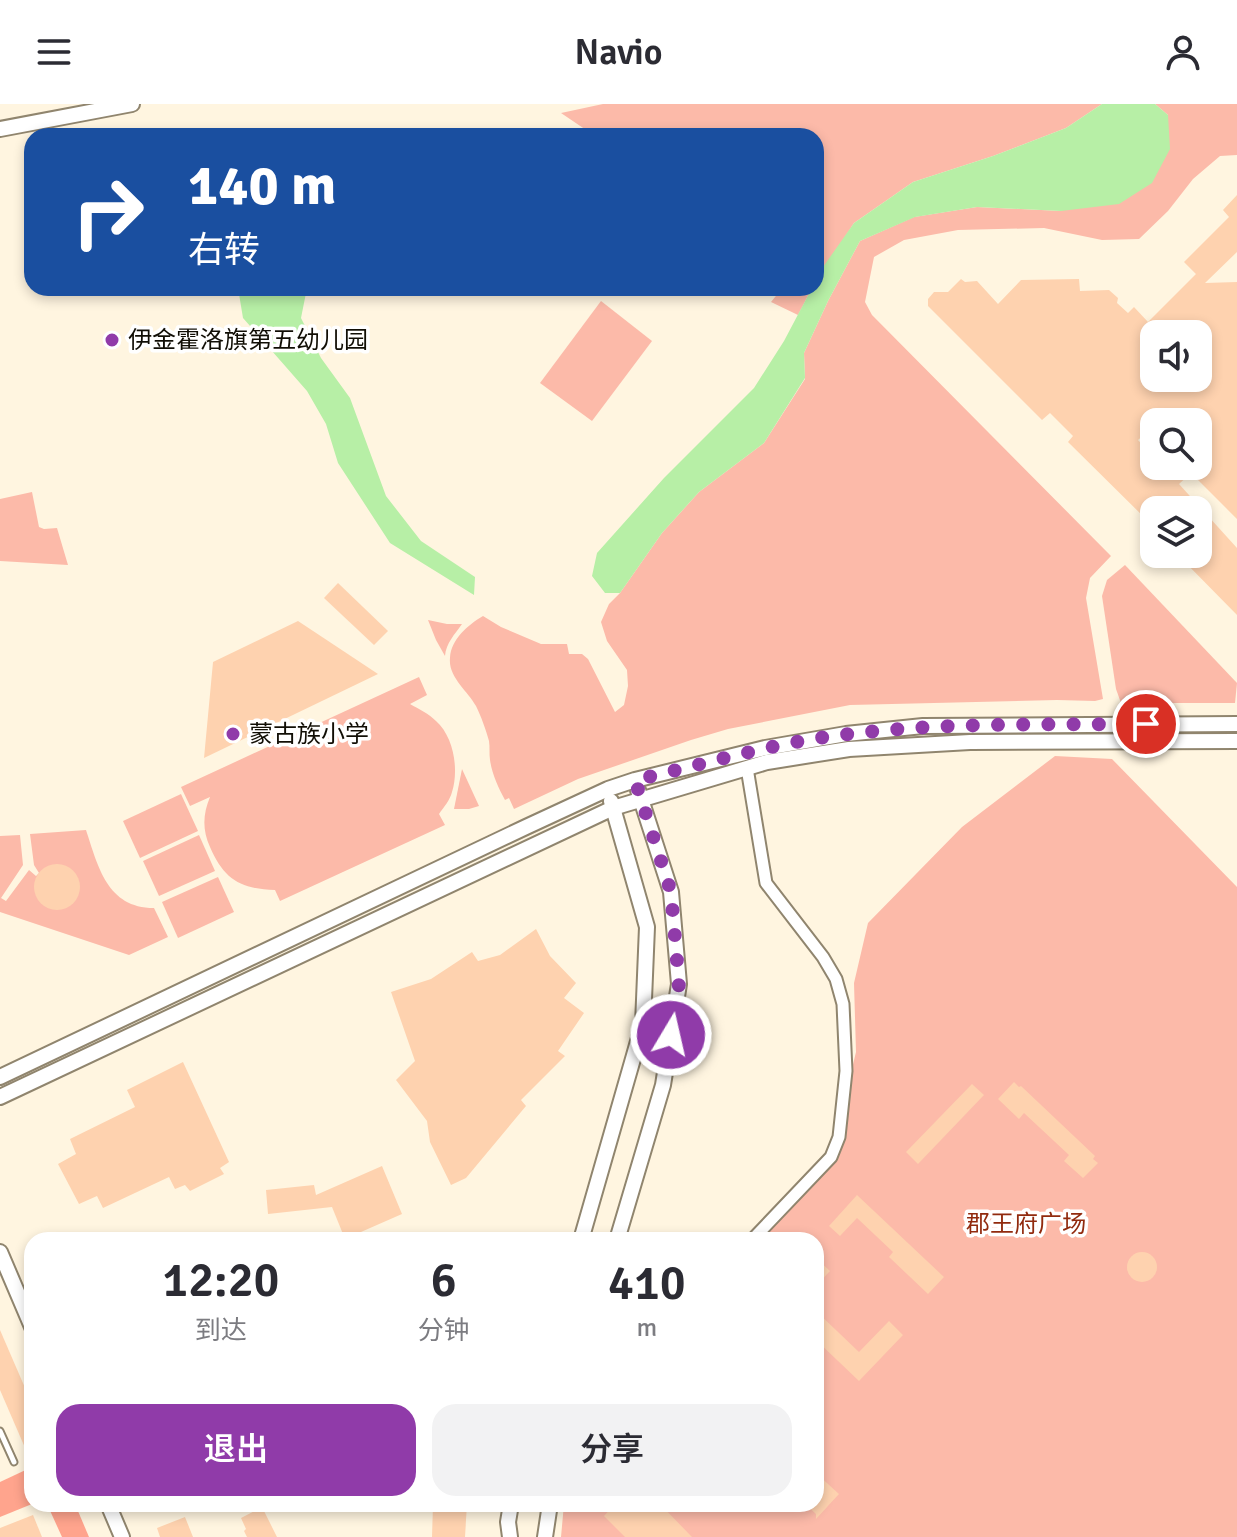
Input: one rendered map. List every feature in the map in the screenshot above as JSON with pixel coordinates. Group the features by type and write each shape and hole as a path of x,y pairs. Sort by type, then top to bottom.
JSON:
{"street":[{"path":"0,129 132,104"},
{"path":"0,1077 608,789 635,780 765,748 846,734 923,726 1237,724"},
{"path":"0,1097 613,808 767,762 849,749 970,742 1237,741"},
{"path":"747,768 766,883 823,957 836,979 843,1004 846,1071 839,1137 831,1157 760,1232"},
{"path":"619,1232 663,1085 679,984 671,892 635,780"},
{"path":"583,1232 643,1024 647,927 608,789"},
{"path":"0,1252 24,1308"},
{"path":"111,1512 122,1537"},
{"path":"510,1512 510,1537"},
{"path":"545,1537 549,1512"}],"lane":[{"path":"0,1431 14,1462"}],"green space":[{"path":"603,104 1102,104 1066,128 913,182 854,223 824,269 824,128 583,128 561,113"},
{"path":"1155,104 1237,104 1237,155 1220,156 1193,179 1168,211 1139,239 1102,240 1044,228 958,230 904,240 874,257 865,302 872,315 1111,556 1090,578 1086,598 1103,699 850,705 728,729 691,740 578,779 514,809 509,798 505,800 494,775 489,741 478,710 450,665 453,645 461,633 483,616 541,644 567,644 569,654 582,654 588,659 615,712 624,705 628,686 627,670 607,641 601,622 609,604 662,533 699,492 764,443 805,379 804,353 860,241 914,217 977,207 1061,211 1168,115"},
{"path":"776,296 808,296 798,315 771,302"},
{"path":"601,301 652,341 592,421 540,383"},
{"path":"32,492 39,527 57,528 68,565 0,561 0,499"},
{"path":"1125,565 1237,683 1235,703 1121,703 1116,689 1102,596 1107,580"},
{"path":"428,620 462,624 449,643 445,656 436,640"},
{"path":"419,677 427,695 410,704 442,728 453,754 455,774 452,792 439,814 445,825 280,901 275,890 243,884 227,874 215,858 206,834 205,816 210,797 190,806 181,787"},
{"name":"郡王府广场","path":"1055,756 1112,759 1237,887 1237,1537 561,1537 563,1512 824,1512 824,1232 763,1232 807,1187 837,1131 856,1052 854,983 868,923 962,827"},
{"path":"462,769 479,806 454,809"},
{"path":"181,794 198,831 140,858 123,821"},
{"path":"86,830 100,870 115,893 138,906 154,908 168,937 129,955 0,912 0,836 20,835 23,865 1,898 6,901 29,870 36,876 39,873 34,865 30,834"},
{"path":"199,835 215,871 159,896 143,861"},
{"path":"218,877 234,912 178,938 162,902"}],"shaded area":[{"path":"1102,104 1155,104 1168,115 1170,149 1152,183 1119,204 1061,211 977,207 915,217 860,241 804,353 805,378 764,443 699,492 662,533 620,593 605,593 592,576 597,553 664,478 754,388 808,296 824,296 824,266 854,223 913,182 1066,128"},
{"path":"239,296 305,296 301,318 321,358 350,398 386,496 421,541 475,577 474,595 390,543 338,463 326,424 307,391 243,318"},
{"path":"24,1471 24,1507 0,1517 0,1482"},
{"path":"51,1512 78,1512 89,1537 62,1537"}],"building":[{"path":"1237,195 1237,252 1205,283 1237,282 1237,519 1198,480 1212,480 1212,408 1140,408 1140,480 1183,480 1179,484 1190,496 1140,496 1140,513 1068,442 1073,436 1050,413 1042,420 928,306 928,299 934,292 948,292 961,279 965,282 977,281 998,304 1021,280 1079,279 1080,291 1109,290 1128,313 1134,307 1146,320 1140,320 1140,392 1212,392 1212,320 1150,320 1196,274 1184,262 1229,217 1223,210"},
{"path":"1212,520 1237,548 1237,615 1191,568 1212,568"},
{"path":"338,583 388,631 374,645 324,598"},
{"path":"298,621 378,674 204,758 213,662"},
{"path":"57,864 74,870 80,887 74,904 57,910 40,904 34,887 40,870"},
{"path":"536,929 550,956 576,983 564,998 584,1013 558,1051 565,1056 521,1100 526,1106 466,1178 451,1185 430,1142 427,1121 396,1080 415,1061 391,992 431,979 472,952 478,961 500,955"},
{"path":"183,1062 229,1162 220,1168 224,1174 190,1191 185,1185 175,1189 169,1177 103,1208 97,1196 79,1204 58,1164 76,1154 70,1139 135,1107 127,1090"},
{"path":"1014,1082 1095,1156 1093,1159 1098,1163 1083,1178 1064,1161 1069,1155 1024,1113 1019,1119 998,1099"},
{"path":"972,1084 984,1095 918,1164 906,1152"},
{"path":"382,1166 402,1214 361,1232 342,1232 332,1207 268,1214 266,1190 314,1185 316,1195"},
{"path":"857,1195 944,1277 928,1294 889,1257 893,1252 857,1218 840,1236 829,1226"},
{"path":"1142,1252 1153,1256 1157,1267 1153,1278 1142,1282 1131,1278 1127,1267 1131,1256"},
{"path":"824,1319 859,1352 889,1321 903,1335 859,1381 824,1348"},
{"path":"0,1330 24,1386 24,1446 0,1390"},
{"path":"824,1480 839,1494 824,1510"},
{"path":"252,1512 264,1512 277,1537 247,1537 241,1518"},
{"path":"433,1512 467,1512 465,1537 432,1537"},
{"path":"608,1512 668,1512 692,1537 625,1537 604,1516"},
{"path":"33,1515 42,1537 0,1537 0,1528"},
{"path":"185,1517 193,1537 160,1537 157,1528"}],"place":[{"name":"伊金霍洛旗第五幼儿园","path":"112,340"},
{"name":"蒙古族小学","path":"233,734"}],"route":[{"path":"671,1035 679,984 671,892 635,780 765,748 846,734 923,726 1146,724"}]}
